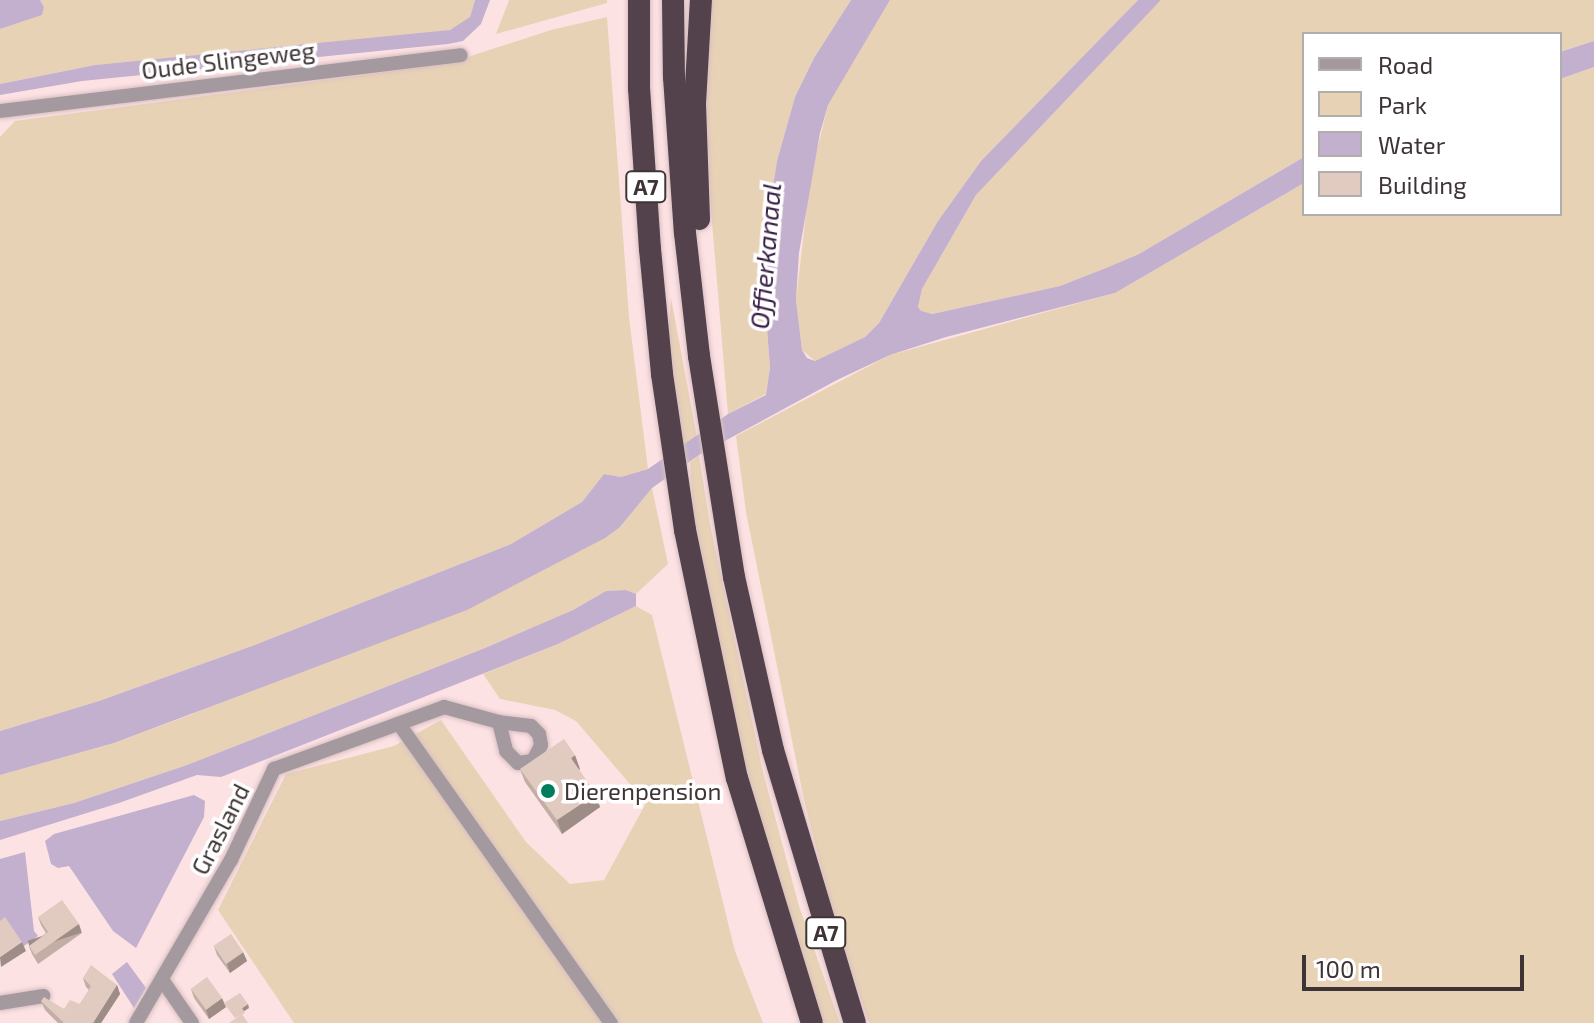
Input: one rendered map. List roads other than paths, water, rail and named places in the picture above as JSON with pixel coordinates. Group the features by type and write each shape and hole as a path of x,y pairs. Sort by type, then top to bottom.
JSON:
{"highway":[{"name":"A7","path":"639,0 639,88 662,374 685,530 737,778 812,1023"},
{"name":"A7","path":"673,0 674,77 685,233 699,356 723,508 773,750 855,1023"},
{"name":"A7","path":"699,356 701,306 695,103 701,0"}],"street":[{"name":"Oude Slingeweg","path":"0,111 461,55"},
{"name":"Grasland","path":"136,1022 231,860 274,769 444,707 499,722"},
{"path":"399,724 611,1023"},
{"path":"161,983 192,1023"},
{"path":"0,1003 43,996"}],"water":[{"path":"0,0 40,0 44,7 42,15 0,29"},
{"path":"475,0 490,0 481,24 463,41 448,44 82,81 0,95 0,84 95,65 450,30 470,17"},
{"path":"851,0 890,0 828,105 820,133 799,253 796,300 802,350 807,358 815,361 865,337 879,323 938,221 981,161 1138,0 1161,0 976,195 922,289 918,307 921,311 932,314 1060,286 1106,268 1139,254 1302,158 1302,184 1115,293 946,337 890,355 837,380 699,455 652,488 620,527 605,538 467,610 114,743 0,775 0,731 99,701 252,646 511,544 582,502 604,474 621,477 648,469 728,414 766,395 770,367 764,290 768,218 777,161 795,97 814,58"},
{"path":"1594,41 1594,67 1562,78 1562,51"},
{"path":"626,590 636,594 636,606 558,644 221,777 197,775 0,840 0,821 74,803 187,765 485,648 573,610 606,591"},
{"path":"194,795 205,801 204,817 136,948 113,931 69,866 58,868 51,864 45,841 54,834"},
{"path":"25,852 34,931 38,936 24,946 0,948 0,859"},
{"path":"127,962 146,988 134,1008 112,974"}],"place":[{"name":"Dierenpension","path":"548,791"}],"water label":[{"name":"Offierkanaal","path":"765,256"}]}
